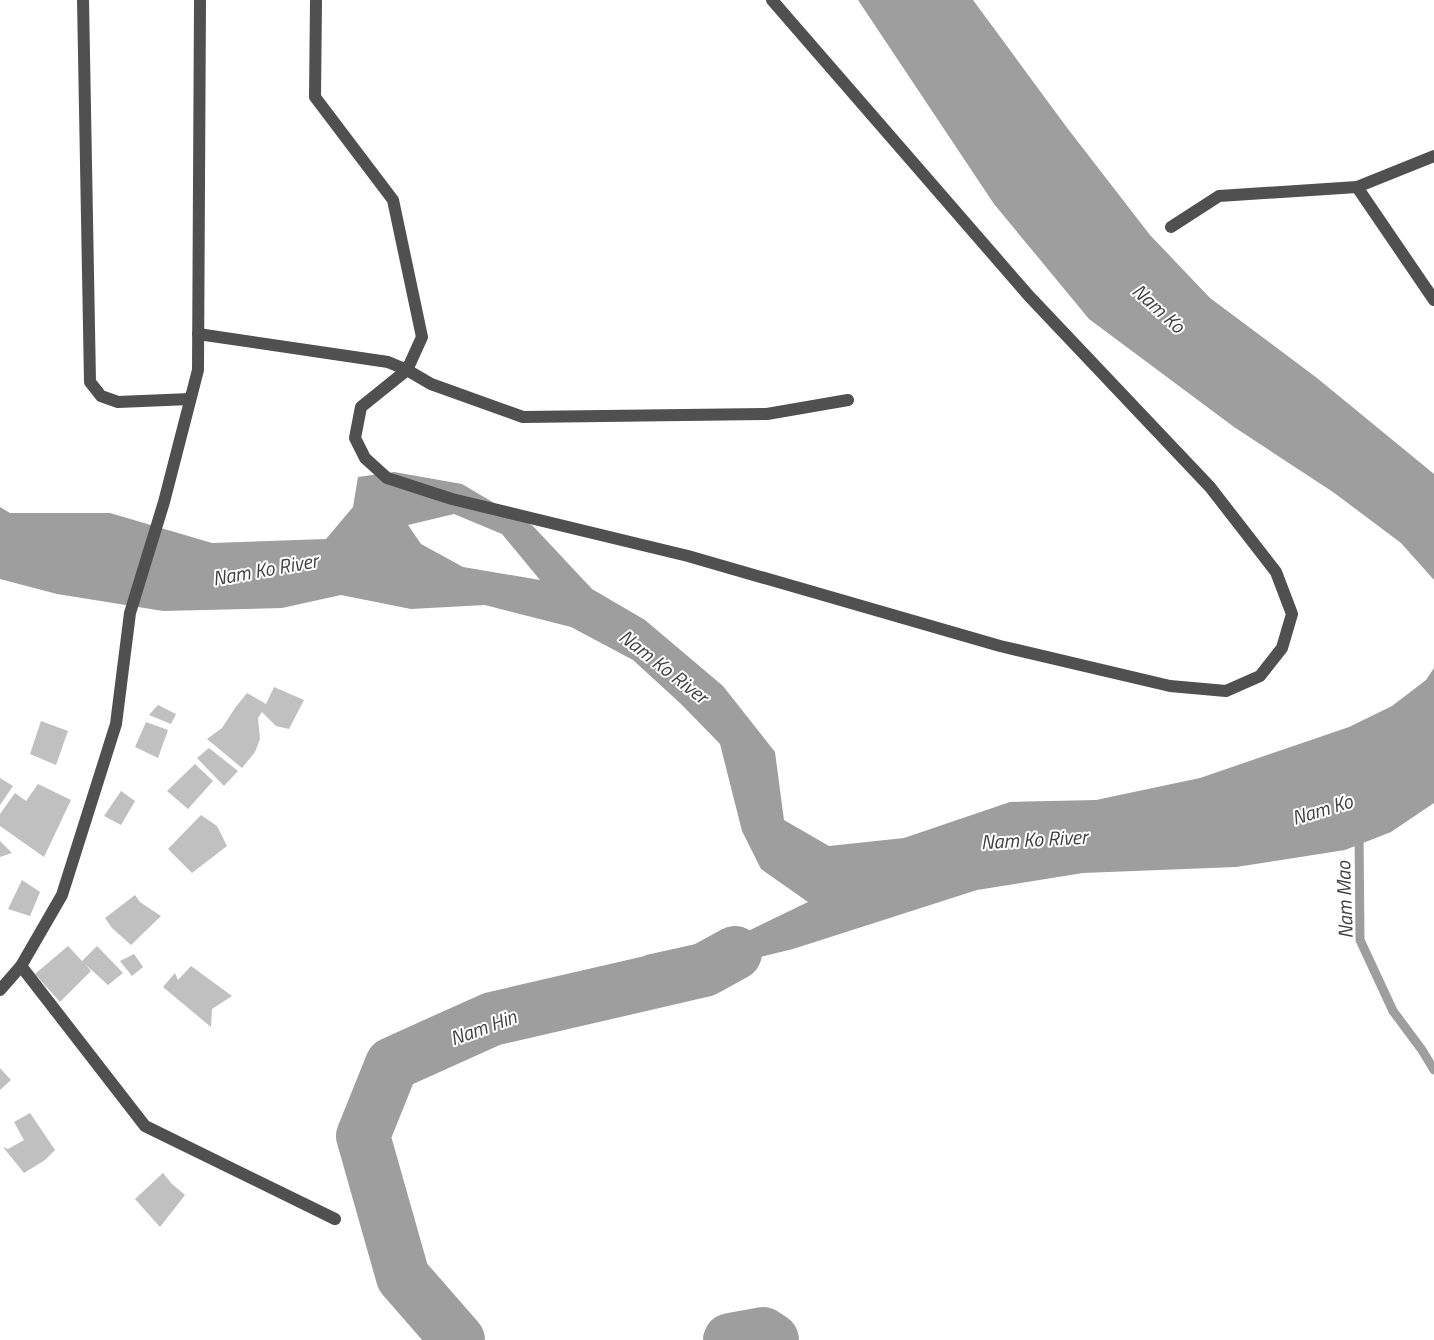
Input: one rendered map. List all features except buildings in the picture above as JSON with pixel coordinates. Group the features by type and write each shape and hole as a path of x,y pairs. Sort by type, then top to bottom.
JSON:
{"street":[{"path":"83,0 90,382 101,396 118,402 190,399"},
{"path":"0,990 21,966 62,895 116,724 130,613 164,502 198,370 200,0"},
{"path":"316,0 315,97 393,200 422,337 406,370 362,407 355,438 365,458 387,478 452,499 688,556 1000,646 1161,684 1226,692 1260,676 1282,648 1292,614 1276,572 1210,487 1028,296 772,0"},
{"path":"1171,227 1219,196 1357,187 1434,156"},
{"path":"1357,187 1434,300"},
{"path":"198,334 388,362 431,384 523,416 767,414 848,400"},
{"path":"21,966 145,1126 334,1219"}],"water":[{"name":"Nam Ko","path":"858,0 973,0 1068,129 1150,235 1210,298 1317,378 1434,474 1434,580 1401,543 1333,492 1234,427 1089,319 994,204"},
{"path":"394,472 462,484 533,526 592,589 645,620 723,686 775,752 784,820 829,846 904,838 1010,802 1096,800 1200,778 1349,727 1392,706 1426,680 1434,668 1434,803 1391,832 1345,850 1236,867 1083,873 977,890 793,949 670,979 601,984 646,955 742,934 808,902 761,869 742,831 720,744 681,704 633,660 571,627 485,605 411,609 341,595 282,608 163,611 57,594 0,579 0,507 10,513 110,513 212,543 326,539 353,507 358,477","holes":["454,514 502,534 540,580 463,567 421,544 408,525"]}],"waterway":[{"name":"Nam Mao","path":"1359,833 1360,940 1393,1011 1422,1050 1434,1070"},
{"name":"Nam Hin","path":"458,1340 403,1277 363,1136 392,1064 492,1019 704,970 735,953"},
{"name":"Nam Hin","path":"730,1340 763,1334 772,1340"}],"water label":[{"name":"Nam Ko River","path":"265,569"},
{"name":"Nam Ko River","path":"664,666"},
{"name":"Nam Ko River","path":"1034,839"}]}
